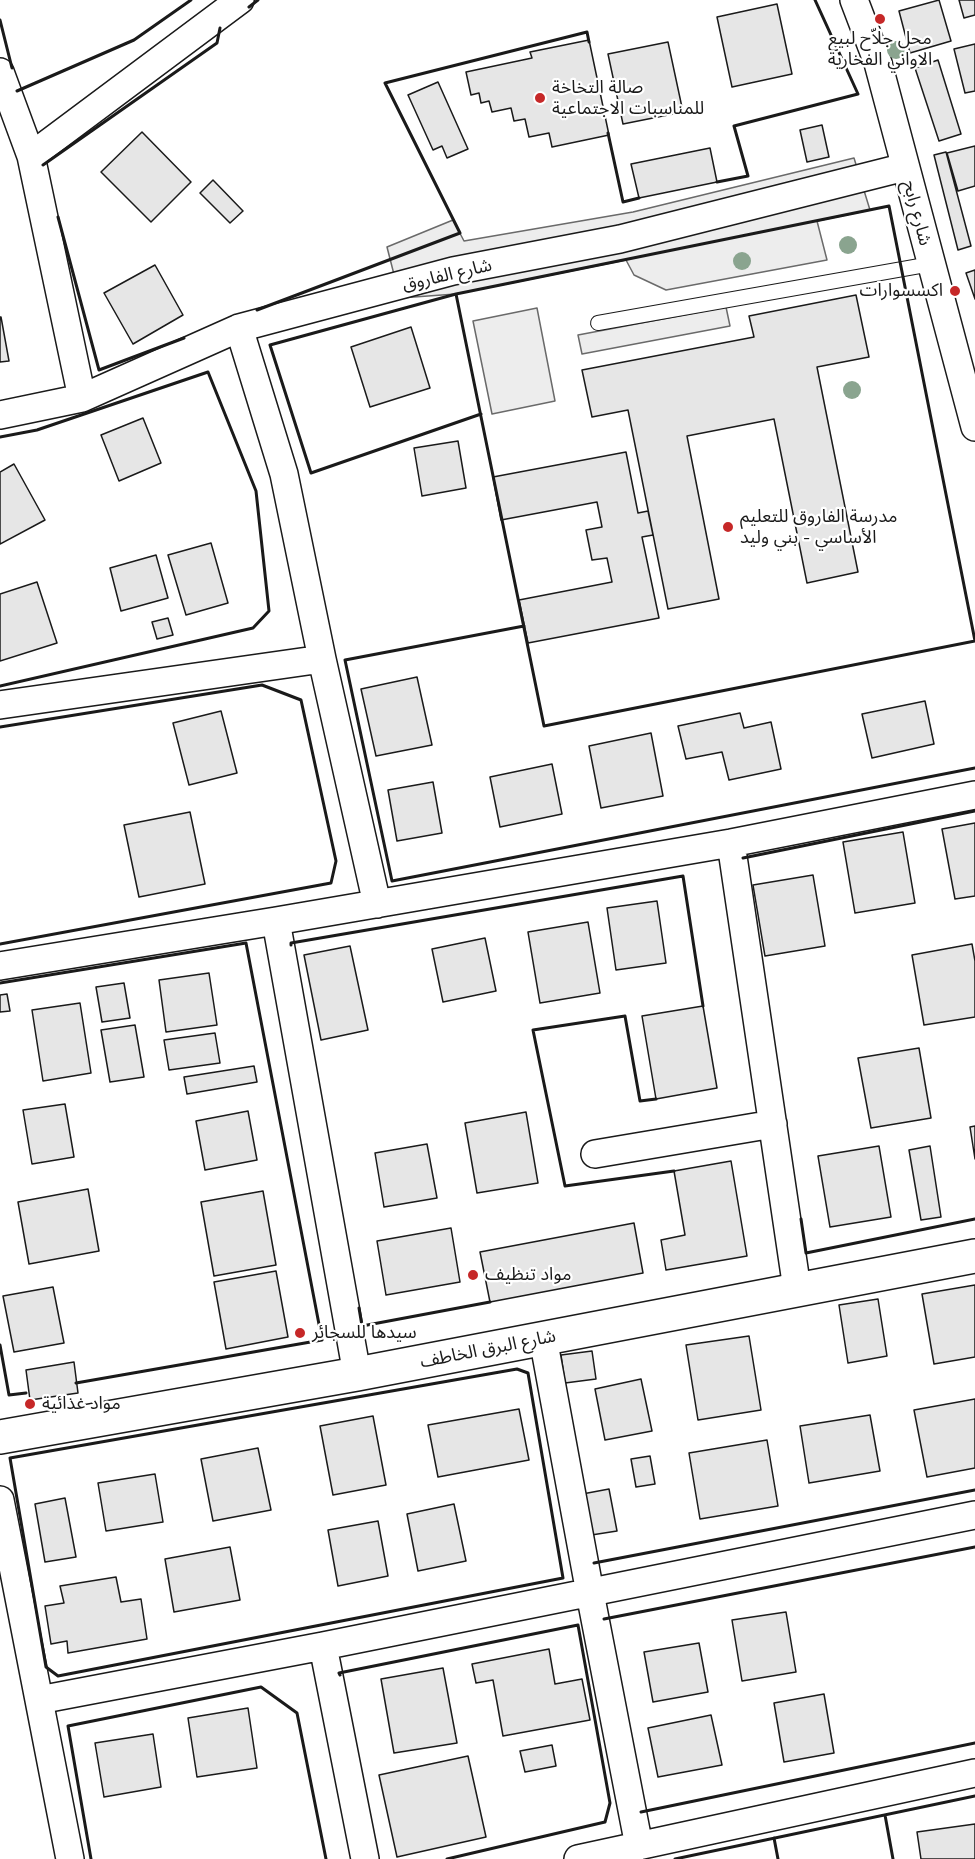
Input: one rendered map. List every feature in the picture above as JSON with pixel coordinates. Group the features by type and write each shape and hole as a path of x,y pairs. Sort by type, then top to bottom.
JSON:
{"main road":[{"name":"شارع البرق الخاطف","path":"0,1437 357,1374 975,1256"}],"street":[{"path":"31,156 240,0"},
{"name":"شارع رابح","path":"854,0 878,63 975,427"},
{"path":"0,72 31,156 82,398"},
{"name":"شارع الفاروق","path":"0,415 82,398 239,328 453,271 620,239 905,167"},
{"path":"239,328 284,474 322,659 377,904"},
{"path":"0,705 322,659"},
{"path":"0,966 731,843 975,795"},
{"path":"731,843 797,1289"},
{"path":"276,921 357,1374"},
{"path":"595,1154 773,1124"},
{"path":"543,1338 590,1593 649,1849"},
{"path":"0,1500 70,1859"},
{"path":"39,1700 323,1646 975,1515"},
{"path":"323,1646 365,1859"},
{"path":"578,1859 649,1849 975,1773"}],"lane":[{"path":"598,323 930,264"}],"shaded area":[{"path":"854,158 870,210 817,221 827,260 666,290 634,275 626,260 456,294 400,298 387,247 453,220 464,241 633,212"},
{"path":"726,307 730,326 582,354 578,335"},
{"path":"537,308 555,401 492,414 473,321"}],"building":[{"path":"939,0 951,41 910,53 899,11"},
{"path":"959,0 975,0 975,15 964,18"},
{"path":"777,4 792,74 732,87 717,17"},
{"path":"589,40 609,135 552,147 549,133 529,137 525,119 514,121 511,108 492,112 489,101 481,103 479,93 471,95 466,72 532,58 530,52"},
{"path":"668,42 683,112 623,124 608,54"},
{"path":"975,44 975,91 965,93 954,49"},
{"path":"938,60 961,134 939,141 915,68"},
{"path":"438,82 468,149 447,158 442,146 433,150 408,95"},
{"path":"822,125 829,157 807,162 800,130"},
{"path":"142,132 191,182 151,222 101,172"},
{"path":"975,146 975,186 958,191 947,153"},
{"path":"710,148 717,182 639,198 631,164"},
{"path":"946,152 971,246 958,250 934,155"},
{"path":"213,180 243,211 230,223 200,193"},
{"path":"155,265 183,315 133,344 104,293"},
{"path":"975,270 975,299 966,273"},
{"path":"856,295 869,357 817,367 858,572 807,583 774,419 687,436 719,599 668,609 628,410 592,417 582,370 754,337 749,316"},
{"path":"0,317 9,361 0,362"},
{"path":"411,327 430,388 370,407 351,347"},
{"path":"143,418 161,463 119,481 101,435"},
{"path":"458,441 466,488 422,496 414,448"},
{"path":"626,452 638,513 648,511 653,535 642,537 659,618 528,643 519,600 612,582 607,558 592,560 586,530 602,527 597,502 501,520 493,477"},
{"path":"14,464 45,520 0,544 0,472"},
{"path":"211,543 228,603 186,615 168,555"},
{"path":"156,555 168,598 121,611 110,568"},
{"path":"37,582 57,643 0,661 0,594"},
{"path":"168,618 173,635 157,639 152,622"},
{"path":"417,677 432,745 376,756 361,689"},
{"path":"925,701 934,744 872,758 862,714"},
{"path":"221,711 237,773 189,785 173,723"},
{"path":"740,713 744,728 771,722 781,769 729,780 722,752 686,759 678,726"},
{"path":"651,733 663,796 601,808 589,746"},
{"path":"552,764 562,814 500,827 490,777"},
{"path":"433,782 442,833 397,841 388,790"},
{"path":"190,812 205,884 139,897 124,825"},
{"path":"975,823 975,896 955,899 942,829"},
{"path":"903,832 915,903 855,913 843,842"},
{"path":"813,875 825,946 765,956 753,885"},
{"path":"657,901 666,963 616,970 607,908"},
{"path":"588,922 600,993 540,1003 528,932"},
{"path":"485,938 496,991 443,1002 432,949"},
{"path":"972,944 975,961 975,1017 924,1025 912,955"},
{"path":"350,946 368,1030 321,1040 304,955"},
{"path":"209,973 217,1025 166,1032 159,980"},
{"path":"124,983 130,1018 102,1022 96,987"},
{"path":"7,994 10,1011 0,1012 0,995"},
{"path":"80,1003 91,1073 43,1081 32,1010"},
{"path":"703,1006 717,1088 656,1099 642,1016"},
{"path":"135,1025 144,1077 110,1082 101,1030"},
{"path":"215,1033 220,1063 169,1070 164,1040"},
{"path":"919,1048 931,1118 871,1128 858,1058"},
{"path":"254,1066 257,1082 187,1094 184,1077"},
{"path":"65,1104 74,1157 32,1164 23,1110"},
{"path":"248,1111 257,1160 205,1170 196,1121"},
{"path":"526,1112 538,1183 477,1193 465,1123"},
{"path":"975,1126 975,1159 970,1127"},
{"path":"427,1144 437,1198 384,1207 375,1153"},
{"path":"879,1146 891,1217 830,1227 818,1156"},
{"path":"930,1146 941,1217 921,1220 909,1150"},
{"path":"731,1161 747,1256 666,1270 661,1240 685,1235 674,1171"},
{"path":"88,1189 99,1251 29,1264 18,1202"},
{"path":"263,1191 276,1265 214,1276 201,1202"},
{"path":"634,1223 643,1273 490,1302 480,1252"},
{"path":"451,1228 460,1282 386,1295 377,1241"},
{"path":"276,1271 288,1337 226,1349 214,1282"},
{"path":"975,1285 975,1357 934,1364 922,1294"},
{"path":"53,1287 64,1343 14,1352 3,1296"},
{"path":"878,1299 887,1356 848,1363 839,1305"},
{"path":"749,1336 761,1410 698,1420 686,1345"},
{"path":"592,1351 596,1379 565,1383 561,1355"},
{"path":"74,1362 78,1393 30,1400 26,1370"},
{"path":"641,1379 652,1431 605,1440 595,1389"},
{"path":"975,1399 975,1468 927,1477 914,1410"},
{"path":"519,1409 529,1460 438,1477 428,1425"},
{"path":"870,1415 880,1471 809,1483 800,1426"},
{"path":"373,1416 386,1485 333,1495 320,1426"},
{"path":"767,1440 778,1506 700,1519 689,1453"},
{"path":"258,1448 271,1510 213,1521 201,1459"},
{"path":"650,1456 655,1484 636,1487 631,1459"},
{"path":"155,1474 163,1522 106,1531 98,1483"},
{"path":"609,1489 617,1531 585,1536 577,1495"},
{"path":"65,1498 76,1557 45,1562 35,1504"},
{"path":"454,1504 466,1561 418,1571 407,1514"},
{"path":"378,1521 388,1576 338,1586 328,1530"},
{"path":"230,1547 240,1600 174,1612 165,1559"},
{"path":"116,1577 121,1602 141,1599 147,1639 68,1653 67,1641 51,1644 45,1606 64,1603 60,1586"},
{"path":"786,1612 796,1672 742,1681 732,1620"},
{"path":"699,1643 708,1692 653,1702 644,1652"},
{"path":"549,1649 555,1684 582,1679 590,1720 503,1736 493,1680 476,1683 472,1664"},
{"path":"443,1668 457,1743 394,1753 381,1679"},
{"path":"824,1694 834,1753 784,1762 774,1703"},
{"path":"248,1708 257,1768 197,1777 188,1718"},
{"path":"711,1715 722,1765 658,1777 648,1728"},
{"path":"153,1734 161,1787 104,1797 95,1743"},
{"path":"552,1745 556,1766 525,1772 520,1751"},
{"path":"468,1756 486,1837 397,1857 379,1775"},
{"path":"975,1824 975,1859 921,1859 917,1832"}],"wall":[{"path":"17,91 134,40 191,0"},
{"path":"249,7 258,0"},
{"path":"717,182 748,176 734,126 858,94 815,0"},
{"path":"0,20 12,68"},
{"path":"43,165 217,43 220,28"},
{"path":"257,310 460,233 385,83 587,32 589,42"},
{"path":"608,133 623,202 639,198"},
{"path":"889,206 975,641 544,726 456,294 889,206"},
{"path":"58,217 99,370 184,338"},
{"path":"456,294 270,345 311,473 481,414"},
{"path":"0,437 37,430 208,372 256,491 269,611 253,628 0,686"},
{"path":"524,626 345,660 392,881 975,768"},
{"path":"0,727 262,685 301,700 336,861 331,883 0,944"},
{"path":"743,858 975,811"},
{"path":"291,945 291,943 683,876 703,1006"},
{"path":"0,983 246,943 322,1340 76,1383"},
{"path":"656,1099 640,1101 625,1016 533,1030 565,1186 674,1171"},
{"path":"801,1219 806,1253 975,1219"},
{"path":"359,1308 362,1326 490,1302"},
{"path":"0,1345 9,1395 26,1393"},
{"path":"517,1369 528,1373 563,1578 58,1676 46,1667 10,1458 517,1369"},
{"path":"594,1563 975,1490"},
{"path":"604,1619 975,1547"},
{"path":"340,1675 339,1673 578,1625 610,1803 605,1822 447,1859"},
{"path":"91,1859 68,1726 261,1687 297,1713 326,1859"},
{"path":"641,1812 975,1743"},
{"path":"675,1859 975,1796"},
{"path":"885,1815 893,1859"},
{"path":"774,1838 778,1859"}],"place":[{"name":"محل جلاّح لبيع الاواني الفخارية","path":"880,19"},
{"name":"صالة التخاخة للمناسبات الاجتماعية","path":"540,98"},
{"name":"اكسسوارات","path":"955,291"},
{"name":"مدرسة الفاروق للتعليم الأساسي - بني وليد","path":"728,527"},
{"name":"مواد تنظيف","path":"473,1275"},
{"name":"سيدها للسجائر","path":"300,1333"},
{"name":"مواد غذائية","path":"30,1404"}]}
